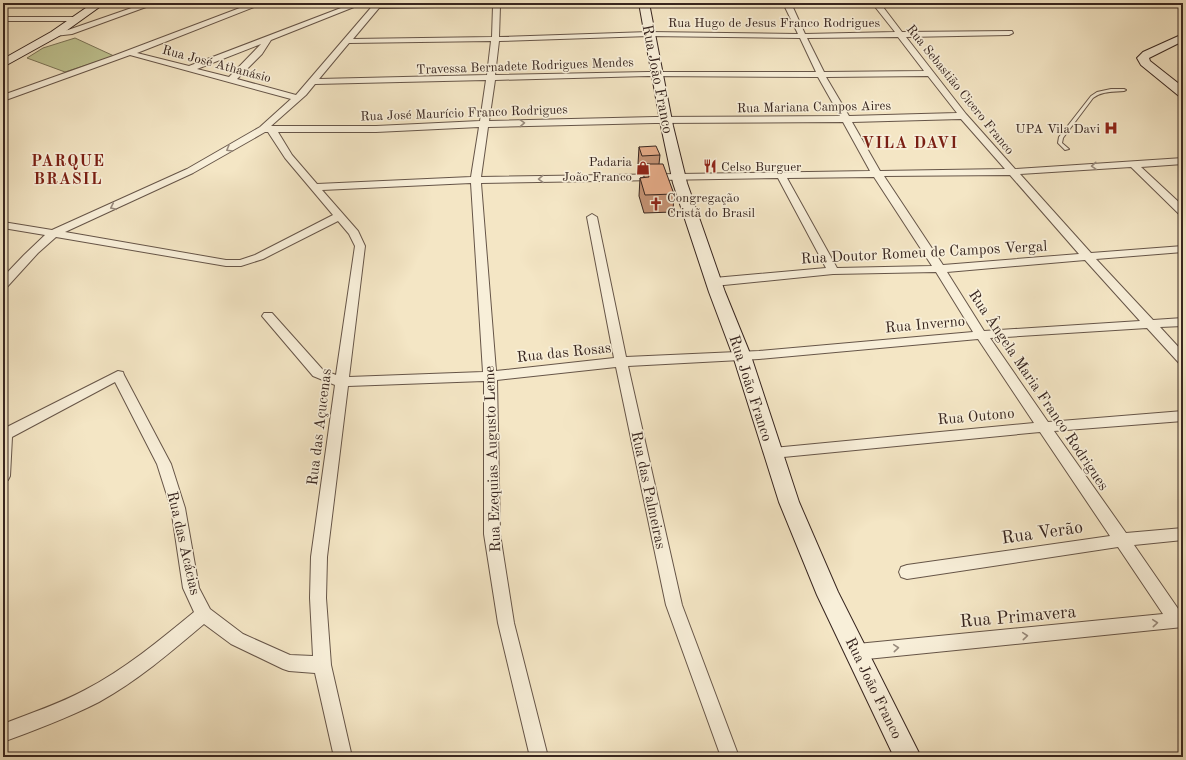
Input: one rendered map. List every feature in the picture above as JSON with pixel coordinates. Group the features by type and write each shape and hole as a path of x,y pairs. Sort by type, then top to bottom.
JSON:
{"street":[{"path":"3,64 55,34 100,3"},
{"path":"55,34 69,32 153,3"},
{"path":"3,98 130,53 260,3"},
{"path":"189,69 360,3"},
{"path":"343,10 562,3"},
{"name":"Rua João Franco","path":"644,3 678,176 714,282 742,356 789,502 815,565 908,757"},
{"name":"Rua Ângela Maria Franco Rodrigues","path":"787,3 821,75 877,174 940,269 981,335 1043,427 1180,621"},
{"name":"Rua Sebastião Cicero Franco","path":"876,3 962,116 1087,256 1183,360"},
{"name":"Rua Ezequias Augusto Leme","path":"497,4 495,39 476,180 490,376 492,534 506,623 539,757"},
{"path":"3,284 21,264 55,233 190,171 267,129 312,82 347,41 369,9"},
{"path":"3,19 77,19"},
{"name":"Rua Hugo de Jesus Franco Rodrigues","path":"347,41 495,39 649,34 802,36 1009,33"},
{"path":"1182,38 1147,54 1143,58 1145,63 1183,93"},
{"path":"231,80 259,52 268,39"},
{"name":"Rua José Athanásio","path":"130,53 297,98"},
{"name":"Travessa Bernadete Rodrigues Mendes","path":"312,82 658,74 821,75 930,73"},
{"name":"Rua Mariana Campos Aires","path":"666,121 962,116"},
{"name":"Rua José Maurício Franco Rodrigues","path":"267,129 376,129 483,124 666,121"},
{"name":"Rua das Açucenas","path":"267,129 288,156 354,233 360,246 319,557 318,598 322,665 343,757"},
{"path":"314,187 476,180 1012,172 1183,161"},
{"path":"1133,164 1182,210"},
{"path":"781,175 833,271"},
{"path":"3,225 226,263 241,263 259,257 339,216"},
{"name":"Rua das Palmeiras","path":"592,217 621,362 674,605 730,757"},
{"name":"Rua Doutor Romeu de Campos Vergal","path":"714,282 833,271 940,269 1183,249"},
{"path":"268,316 318,373 341,382"},
{"name":"Rua Inverno","path":"742,356 981,335 1183,322"},
{"name":"Rua das Rosas","path":"341,382 490,376 621,362 742,356"},
{"name":"Rua das Acácias","path":"3,476 5,434 118,375 164,464 178,508 192,588 204,614 237,639 289,663 322,665"},
{"name":"Rua Outono","path":"773,453 1043,427 1183,416"},
{"name":"Rua Verão","path":"907,572 1123,540 1183,534"},
{"path":"3,733 60,710 103,690 148,659 204,614"},
{"name":"Rua Primavera","path":"857,652 1180,621"}],"lane":[{"path":"1068,149 1060,143 1060,138 1092,97 1102,92 1124,90"}],"green space":[{"path":"75,38 114,56 65,72 27,58 43,48"}],"building":[{"path":"656,146 660,155 642,156 639,147"},
{"path":"645,164 663,164 674,194 645,195 640,178 649,177"}],"place":[{"name":"UPA Vila Davi","path":"1111,128"},
{"name":"Celso Burguer","path":"710,166"},
{"name":"Padaria João Franco","path":"643,168"},
{"name":"Congregação Cristã do Brasil","path":"656,204"}],"district":[{"name":"VILA DAVI","path":"910,142"},
{"name":"PARQUE BRASIL","path":"68,169"}]}
